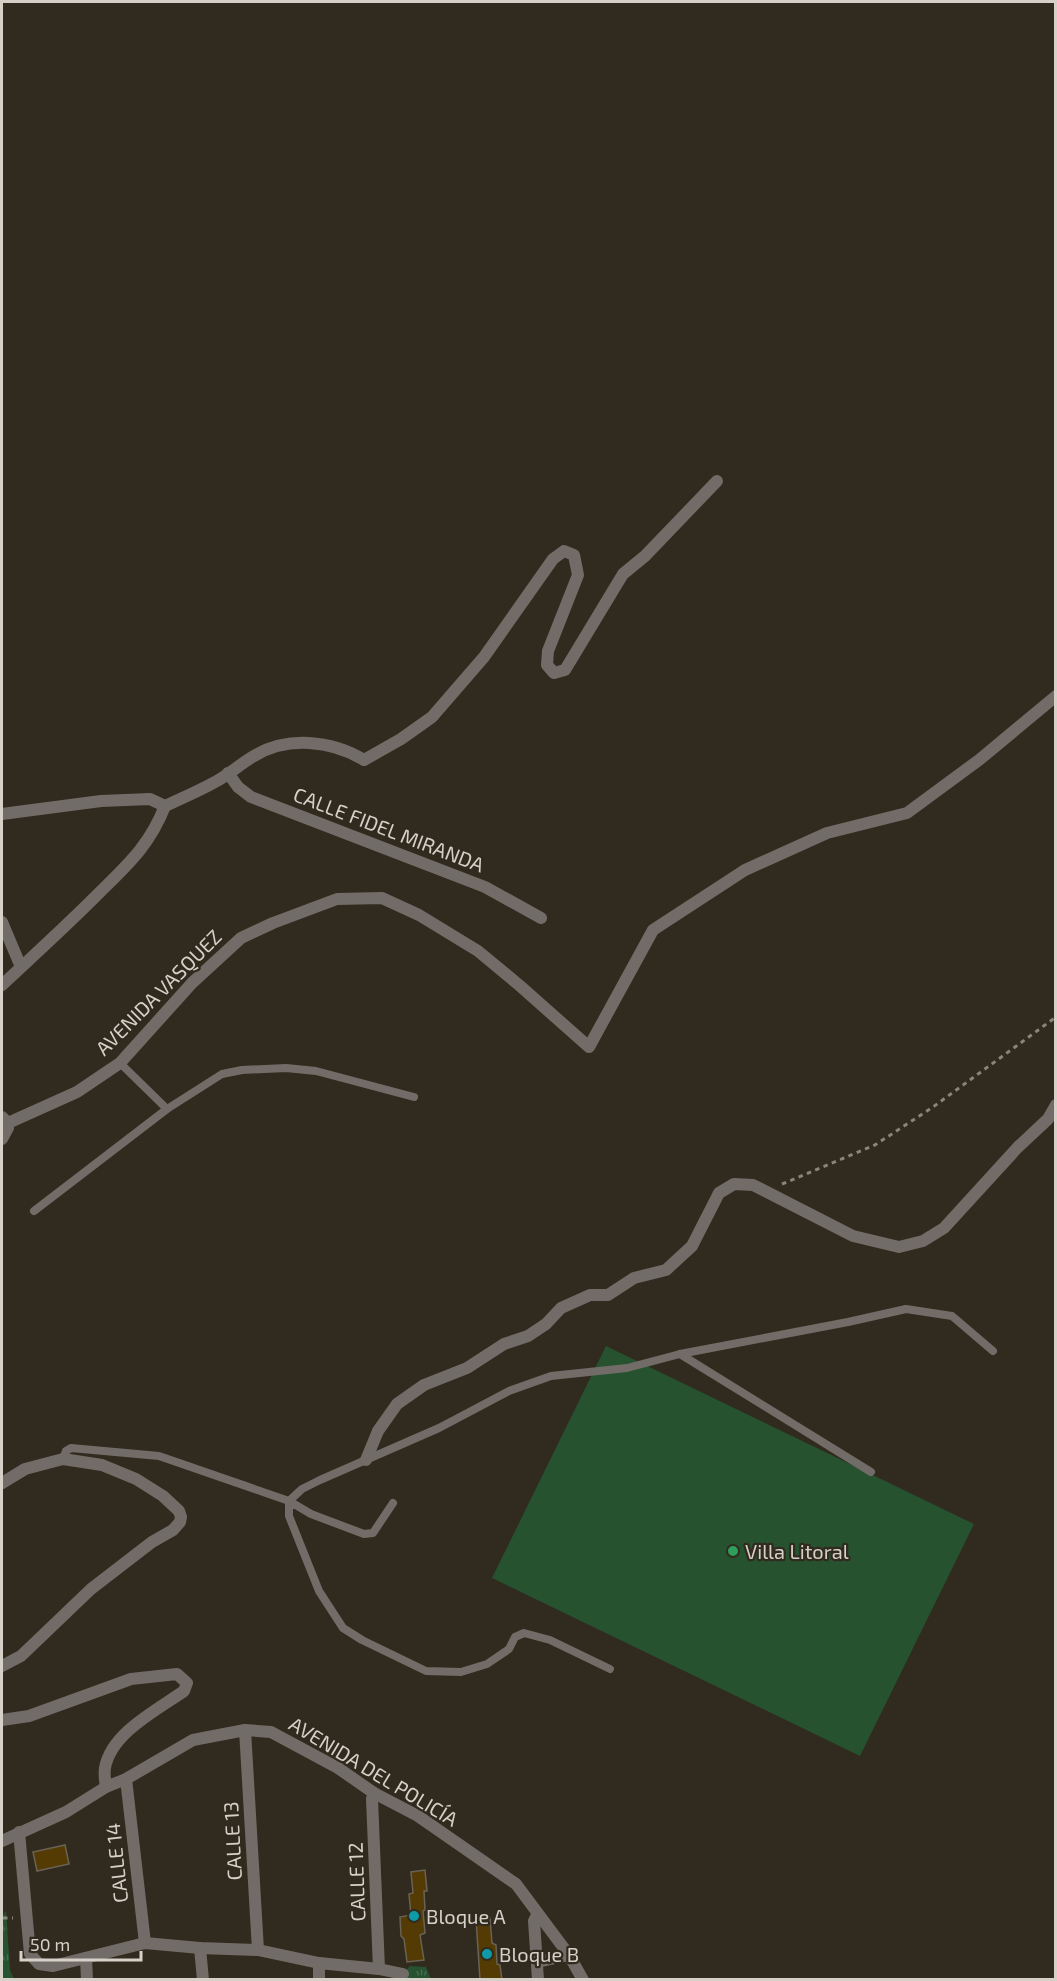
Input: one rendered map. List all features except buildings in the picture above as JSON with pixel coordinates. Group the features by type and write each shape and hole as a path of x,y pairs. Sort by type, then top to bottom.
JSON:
{"street":[{"path":"2,985 62,930 141,851 158,825 165,806 217,781 255,755 275,746 297,743 320,744 364,760 401,739 432,717 484,657 553,559 564,551 574,555 578,575 548,651 547,665 554,673 565,670 623,574 645,556 717,481"},
{"name":"AVENIDA VASQUEZ","path":"5,1120 77,1092 120,1063 192,983 241,938 273,923 337,899 382,898 419,915 478,951 589,1047 653,930 745,870 827,833 907,813 979,760 1056,696"},
{"name":"CALLE FIDEL MIRANDA","path":"228,772 238,787 251,796 485,887 541,918"},
{"path":"2,814 101,801 140,799 150,799 165,806"},
{"path":"2,922 21,967"},
{"path":"366,1460 378,1431 397,1404 424,1384 467,1368 504,1344 528,1336 546,1324 561,1308 590,1295 608,1295 634,1278 666,1270 692,1246 719,1193 734,1184 753,1185 853,1236 899,1247 923,1241 944,1228 1018,1147 1048,1119 1056,1105"},
{"path":"2,1139 8,1128 5,1120"},
{"path":"2,1483 25,1469 63,1459 102,1465 136,1479 163,1496 179,1511 180,1522 91,1589 21,1656 2,1666"},
{"path":"2,1720 29,1716 130,1679 177,1674 181,1676 187,1683 184,1691 130,1729 116,1743 105,1768 106,1787"},
{"name":"AVENIDA DEL POLICÍA","path":"2,1841 66,1812 106,1787 126,1779 193,1740 245,1731 271,1732 338,1768 374,1793 418,1816 516,1884 569,1955 583,1980"},
{"name":"CALLE 13","path":"245,1731 258,1950"},
{"name":"CALLE 14","path":"126,1779 145,1942"},
{"name":"CALLE 12","path":"374,1793 372,1799 379,1969"},
{"path":"19,1832 30,1954 39,1964 52,1966 145,1942 200,1948 258,1950 319,1963 379,1969 403,1974"},
{"path":"537,1915 534,1922 538,1980"},
{"path":"200,1948 202,1980"},
{"path":"537,1962 569,1955"},
{"path":"86,1958 87,1980"},
{"path":"319,1963 319,1980"}],"lane":[{"path":"120,1063 167,1109"},
{"path":"34,1211 167,1109 222,1074 242,1070 286,1068 316,1071 414,1097"},
{"path":"610,1669 550,1640 524,1633 515,1637 509,1648 487,1664 461,1672 426,1671 395,1657 344,1628 318,1591 289,1516 289,1501 302,1489 439,1428 508,1391 551,1376 627,1368 680,1354 906,1309 952,1316 993,1351"},
{"path":"680,1354 871,1472"},
{"path":"63,1459 66,1451 71,1448 159,1456 289,1501 311,1514 364,1534 373,1533 393,1503"}],"path":[{"path":"764,1190 798,1178 875,1144 933,1107 1056,1017"}],"green space":[{"name":"Villa Litoral","path":"606,1346 974,1524 860,1756 492,1578"},
{"path":"6,1911 10,1970 14,1979 2,1979 2,1917"},
{"path":"410,1966 426,1967 431,1979 405,1979 403,1974"}],"place":[{"name":"Villa Litoral","path":"733,1551"},
{"name":"Bloque A","path":"414,1916"},
{"name":"Bloque B","path":"487,1954"}]}
